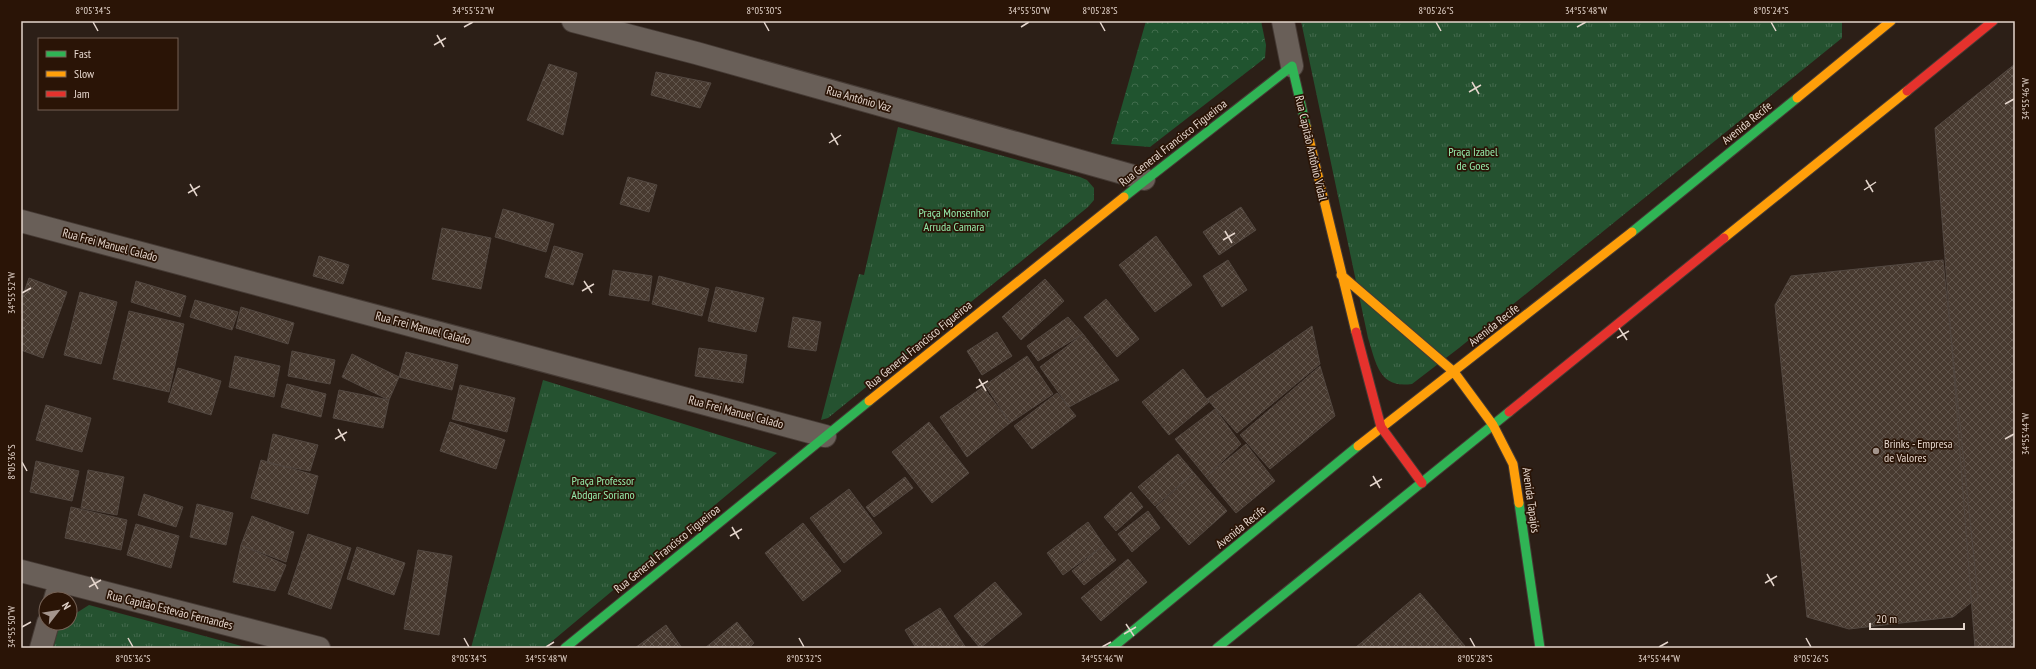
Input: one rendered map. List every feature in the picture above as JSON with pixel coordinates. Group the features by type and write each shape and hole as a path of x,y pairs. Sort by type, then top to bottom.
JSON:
{"main road":[{"name":"Avenida Recife","path":"1112,648 1381,427 1615,246 1891,21"},
{"path":"1217,648 1994,21"},
{"name":"Rua General Francisco Figueiroa","path":"565,648 825,436 1144,180 1292,66"},
{"name":"Rua Capitão Antônio Vidal","path":"1292,66 1341,275 1381,427 1422,483"},
{"path":"1341,275 1454,372"},
{"name":"Avenida Tapajós","path":"1454,372 1493,425 1513,464 1540,648"}],"street":[{"name":"Rua Antônio Vaz","path":"573,21 704,56 1144,180"},
{"name":"Rua Capitão Antônio Vidal","path":"1283,21 1292,66"},
{"name":"Rua Frei Manuel Calado","path":"21,221 825,436"},
{"name":"Rua Capitão Estevão Fernandes","path":"21,571 57,590 319,648"},
{"path":"41,648 46,631"}],"green space":[{"path":"1146,21 1261,21 1266,45 1265,58 1150,147 1111,144"},
{"name":"Praça Izabel de Goes","path":"1301,21 1842,21 1842,38 1459,348 1412,384 1401,384 1392,382 1381,372 1377,365 1368,338"},
{"name":"Praça Monsenhor Arruda Camara","path":"898,127 1080,177 1087,180 1094,188 1094,200 1088,207 828,418 821,420 859,274 864,275"},
{"name":"Praça Professor Abdgar Soriano","path":"543,380 777,453 544,648 471,648"},
{"path":"89,605 249,648 50,648 54,631 78,631 78,612"}],"building":[{"path":"549,64 577,73 563,135 527,120"},
{"path":"2015,64 2015,648 1975,648 1935,128"},
{"path":"656,72 711,83 700,108 651,95"},
{"path":"628,177 657,185 649,212 620,204"},
{"path":"1241,207 1256,230 1219,255 1203,232"},
{"path":"503,209 554,224 546,252 495,237"},
{"path":"442,228 491,238 481,289 432,279"},
{"path":"1156,236 1192,285 1155,312 1119,265"},
{"path":"554,246 583,254 573,285 545,277"},
{"path":"319,256 349,265 343,284 313,276"},
{"path":"1228,260 1247,290 1222,307 1203,276"},
{"name":"Brinks - Empresa de Valores","path":"1943,260 1978,597 1953,617 1849,629 1807,617 1775,305 1791,276"},
{"path":"613,270 652,276 649,301 609,295"},
{"path":"659,276 709,289 702,316 652,304"},
{"path":"29,278 67,292 43,358 21,350 21,301"},
{"path":"1045,279 1064,301 1021,340 1002,317"},
{"path":"136,281 186,296 180,317 131,302"},
{"path":"716,287 764,298 756,332 708,321"},
{"path":"80,292 117,302 101,364 64,355"},
{"path":"1106,299 1139,339 1117,357 1084,317"},
{"path":"195,300 238,312 232,330 190,317"},
{"path":"241,307 294,323 288,344 236,328"},
{"path":"129,311 184,324 169,392 113,379"},
{"path":"793,317 821,322 816,351 788,347"},
{"path":"1068,317 1083,334 1038,361 1027,346"},
{"path":"1312,326 1320,364 1237,433 1207,399"},
{"path":"997,332 1012,356 982,375 967,351"},
{"path":"1083,334 1119,380 1069,407 1040,367"},
{"path":"699,348 747,355 743,383 695,376"},
{"path":"292,351 335,360 330,384 288,376"},
{"path":"406,352 458,365 452,390 399,377"},
{"path":"352,354 399,377 389,400 342,377"},
{"path":"235,356 280,366 274,397 229,387"},
{"path":"1027,356 1053,394 1010,423 985,385"},
{"path":"1320,366 1335,416 1270,469 1240,435"},
{"path":"178,368 221,381 211,415 168,402"},
{"path":"1183,369 1209,402 1169,435 1142,402"},
{"path":"287,384 326,394 321,417 281,407"},
{"path":"460,385 515,398 507,432 452,419"},
{"path":"983,387 1010,423 967,457 940,417"},
{"path":"339,390 389,400 383,428 333,418"},
{"path":"1057,393 1076,416 1032,449 1014,426"},
{"path":"46,405 91,418 82,452 36,440"},
{"path":"1215,409 1241,444 1206,477 1175,439"},
{"path":"450,422 505,440 496,469 440,451"},
{"path":"929,422 969,473 932,503 892,452"},
{"path":"273,434 318,445 310,471 267,463"},
{"path":"1246,444 1275,481 1236,513 1206,477"},
{"path":"1178,454 1194,473 1155,506 1138,487"},
{"path":"261,460 318,476 308,514 251,498"},
{"path":"36,461 79,471 72,501 30,492"},
{"path":"88,470 124,477 117,515 81,508"},
{"path":"1194,473 1227,511 1189,545 1156,507"},
{"path":"905,477 913,488 874,517 866,507"},
{"path":"849,489 882,533 844,563 810,518"},
{"path":"1131,492 1143,507 1116,531 1104,517"},
{"path":"144,494 183,507 176,527 138,515"},
{"path":"197,504 233,513 226,545 190,537"},
{"path":"71,507 127,520 121,550 65,538"},
{"path":"1148,511 1160,528 1132,552 1118,534"},
{"path":"252,516 294,532 286,562 241,545"},
{"path":"1088,522 1104,545 1063,575 1047,553"},
{"path":"803,523 841,571 803,601 765,553"},
{"path":"136,524 179,536 171,568 127,555"},
{"path":"308,534 351,548 331,609 288,594"},
{"path":"241,545 286,565 275,591 233,582"},
{"path":"1104,545 1116,560 1084,585 1072,571"},
{"path":"357,547 405,563 394,595 347,579"},
{"path":"418,550 452,556 439,635 404,629"},
{"path":"1128,559 1147,582 1101,621 1081,598"},
{"path":"995,582 1022,614 980,648 954,616"},
{"path":"1420,593 1465,646 1463,648 1355,648"},
{"path":"940,608 966,648 916,648 905,630"},
{"path":"737,622 754,643 749,648 705,648"},
{"path":"666,625 682,648 635,648"}],"traffic: fast":[{"path":"1124,197 1292,66 1306,126"},
{"path":"1632,232 1797,98"},
{"path":"565,648 869,401"},
{"path":"1217,648 1509,412"},
{"path":"1112,648 1358,446"},
{"path":"1519,503 1540,648"}],"traffic: slow":[{"path":"1797,98 1891,21"},
{"path":"1724,238 1907,91"},
{"path":"1306,126 1356,332"},
{"path":"869,401 1124,197"},
{"path":"1358,446 1632,232"},
{"path":"1341,275 1454,372 1493,425 1513,464 1519,503"}],"traffic: jam":[{"path":"1907,91 1993,21"},
{"path":"1509,412 1724,238"},
{"path":"1356,332 1381,427 1422,483"}],"place":[{"name":"Brinks - Empresa de Valores","path":"1876,451"}]}
